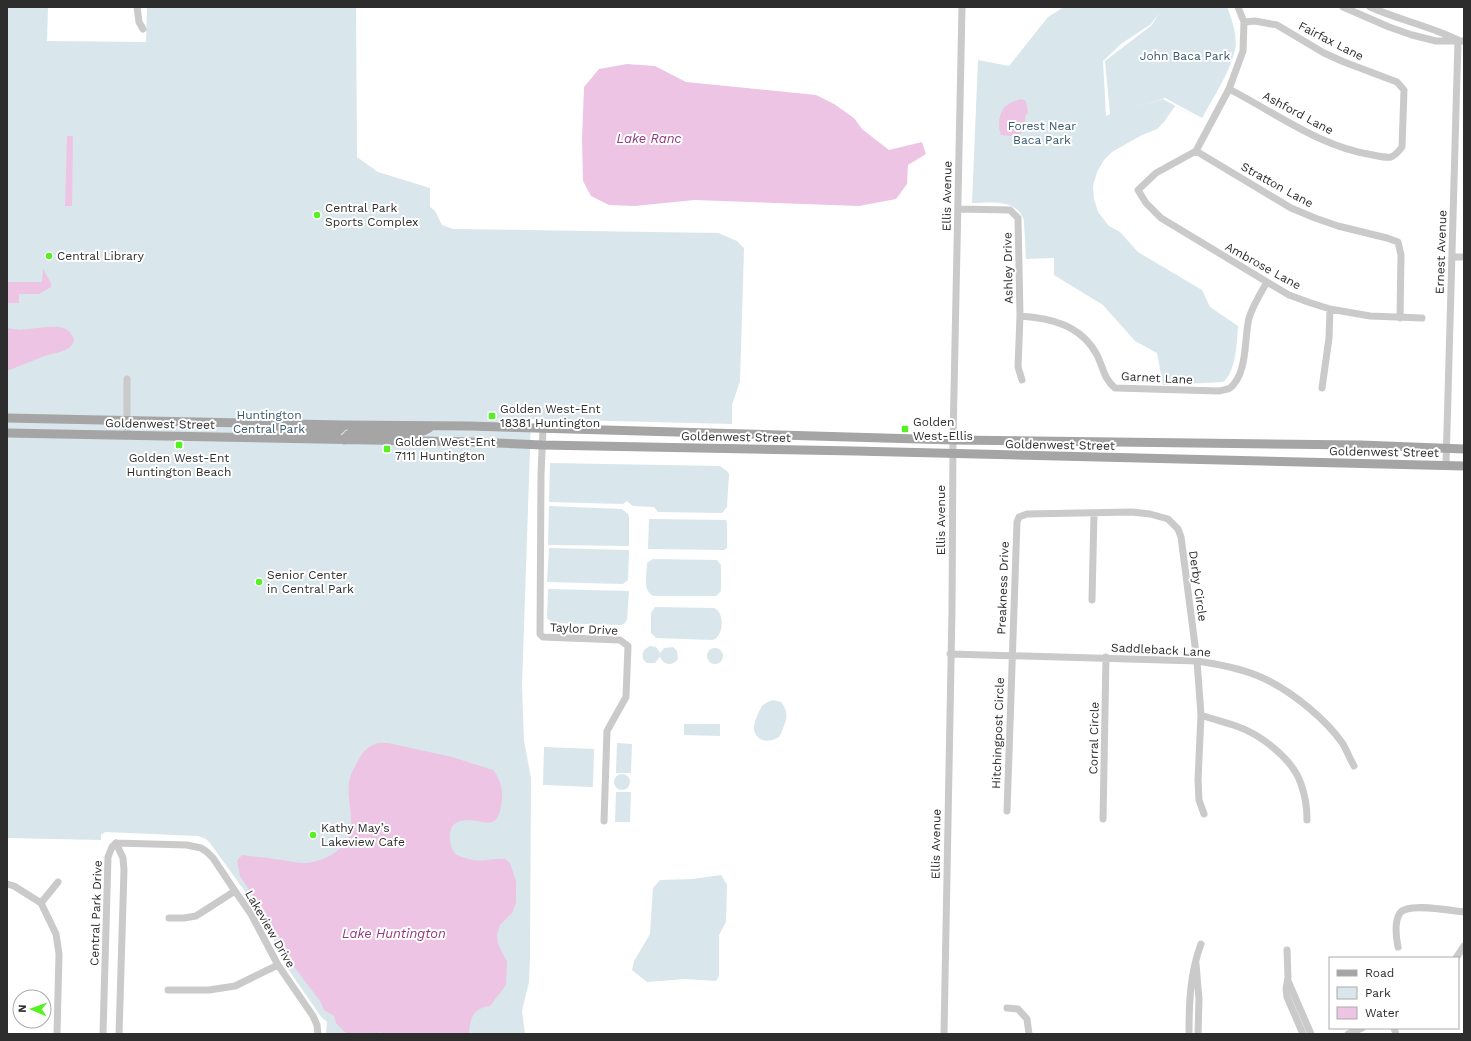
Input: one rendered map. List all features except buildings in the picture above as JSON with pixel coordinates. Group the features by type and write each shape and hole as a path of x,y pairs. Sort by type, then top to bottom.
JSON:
{"main road":[{"name":"Goldenwest Street","path":"7,418 740,433 952,440 1361,445 1464,449"},
{"path":"246,438 268,432 332,433 338,431 344,425"},
{"path":"344,440 348,435 353,433 410,433 427,429 431,426"},
{"name":"Goldenwest Street","path":"7,433 474,442 542,445 1464,466"}],"street":[{"path":"137,7 139,22 143,29"},
{"name":"Ellis Avenue","path":"944,1034 952,610 952,440 962,7"},
{"path":"1196,151 1229,89 1243,51 1244,22 1238,7"},
{"path":"1343,7 1377,23 1412,35 1436,41 1461,40"},
{"path":"1370,7 1403,20 1439,30 1461,40"},
{"name":"Fairfax Lane","path":"1244,22 1259,21 1277,25 1324,53 1397,82 1404,90 1402,147"},
{"name":"Ernest Avenue","path":"1446,465 1452,257 1461,40"},
{"name":"Ashford Lane","path":"1229,89 1316,138 1347,149 1368,155 1390,157 1396,154 1402,147"},
{"name":"Ambrose Lane","path":"1196,151 1156,173 1138,190 1146,203 1161,218 1289,294 1330,308 1370,316 1422,318"},
{"name":"Stratton Lane","path":"1196,151 1291,208 1338,226 1398,242 1401,255 1400,318"},
{"name":"Ashley Drive","path":"958,209 1010,210 1018,218 1020,316 1018,367 1022,380"},
{"path":"1452,257 1464,257"},
{"name":"Garnet Lane","path":"1020,316 1044,318 1058,322 1076,332 1091,346 1106,378 1115,388 1205,392 1219,391 1229,389 1237,380 1241,371 1249,318 1257,297 1267,282"},
{"path":"1322,388 1329,338 1330,308"},
{"path":"127,379 127,435"},
{"name":"Taylor Drive","path":"543,429 540,634 543,637 620,640 628,646 626,697 607,732 604,821"},
{"path":"1092,600 1094,512"},
{"name":"Derby Circle","path":"1017,522 1019,518 1027,514 1132,512 1150,514 1168,520 1178,529 1197,661 1201,715 1198,780 1199,800 1204,814"},
{"name":"Preakness Drive","path":"1012,655 1017,522"},
{"name":"Saddleback Lane","path":"950,654 1069,658 1106,657 1197,661 1227,665 1256,674 1278,685 1297,698 1320,717 1342,744 1354,766"},
{"name":"Hitchingpost Circle","path":"1007,811 1012,655"},
{"name":"Corral Circle","path":"1103,819 1106,657"},
{"path":"1201,715 1237,726 1263,739 1272,747 1292,767 1301,782 1307,806 1307,820"},
{"path":"116,843 133,843"},
{"name":"Central Park Drive","path":"103,1034 108,857 112,847 116,843 123,858 124,870 119,1034"},
{"path":"123,858 127,848 133,843"},
{"name":"Lakeview Drive","path":"133,843 187,845 201,848 213,858 251,914 278,965 313,1016 317,1025 318,1034"},
{"path":"41,903 58,882"},
{"path":"7,884 14,886 41,903 56,934 59,954 57,1034"},
{"path":"170,918 196,916 236,891"},
{"path":"1398,947 1395,931 1400,914 1406,909 1427,908 1464,912"},
{"path":"1189,1034 1191,980 1201,944"},
{"path":"1457,957 1464,946"},
{"path":"1287,950 1288,978 1290,987 1311,1034"},
{"path":"1196,958 1199,999 1198,1034"},
{"path":"168,990 209,990 235,986 278,965"},
{"path":"1288,978 1286,989 1287,997 1303,1034"},
{"path":"1007,1008 1018,1009 1027,1019 1029,1034"},
{"path":"1348,1034 1360,1029"}],"green space":[{"name":"Huntington Central Park","path":"7,7 48,7 47,41 146,42 147,7 356,7 357,157 378,172 430,188 430,207 435,211 442,225 453,229 718,233 737,241 744,248 740,381 732,405 732,424 531,419 522,686 524,741 531,778 530,957 529,982 522,1011 525,1034 326,1034 327,1022 322,1018 288,969 273,937 254,904 206,839 198,836 105,832 101,835 101,840 7,838"},
{"name":"Forest Near Baca Park","path":"1064,7 1227,7 1233,23 1236,45 1235,50 1225,76 1202,118 1165,98 1133,108 1163,99 1201,120 1175,106 1157,129 1142,135 1112,152 1104,160 1097,172 1093,186 1094,199 1098,212 1109,226 1120,232 1138,252 1202,290 1210,307 1238,326 1233,364 1231,371 1223,382 1163,385 1157,353 1135,341 1103,305 1054,275 1054,258 1026,259 1024,221 1016,208 1002,203 972,203 978,60 1009,66 1048,17","holes":["1159,13 1152,25 1105,61 1110,114 1106,116 1103,61 1121,44 1151,24"]},
{"path":"550,463 720,466 729,474 727,507 722,513 658,512 654,507 633,506 627,501 623,504 549,502"},
{"path":"549,506 622,509 628,514 629,517 629,546 548,545"},
{"path":"649,519 726,520 727,548 724,550 648,549"},
{"path":"549,548 629,550 628,580 623,584 547,582"},
{"path":"653,559 717,560 721,565 721,591 716,596 654,596 648,591 646,582 647,563"},
{"path":"548,589 629,591 627,620 621,625 552,623 547,618"},
{"path":"655,607 714,608 718,610 720,614 722,624 721,629 717,638 713,640 656,638 651,633 651,613"},
{"path":"650,646 656,647 660,653 664,648 673,647 677,651 678,659 676,662 668,664 660,657 655,663 647,663 643,659 643,655 645,649"},
{"path":"715,648 722,653 723,656 718,663 715,664 708,659 707,656 712,649"},
{"path":"773,700 781,702 786,711 786,719 780,736 769,741 758,737 754,730 754,724 762,706"},
{"path":"684,724 720,724 720,736 684,735"},
{"path":"617,743 632,744 631,773 616,773"},
{"path":"544,747 594,749 593,787 543,785"},
{"path":"622,774 629,779 630,782 625,789 622,790 615,785 614,782 619,775"},
{"path":"616,792 631,792 630,822 615,822"},
{"path":"721,875 727,885 726,922 719,935 719,976 716,981 685,979 647,982 632,970 634,961 650,934 653,888 660,880 693,879"}],"water":[{"name":"Lake Ranc","path":"627,64 655,66 686,82 816,95 834,104 854,118 862,129 889,150 922,142 926,154 908,165 907,184 896,199 859,206 694,200 635,206 609,205 591,196 583,181 582,139 584,87 599,69"},
{"path":"1021,99 1026,101 1028,113 1025,117 1024,129 1020,134 1008,136 1001,135 999,122 1001,112 1008,104"},
{"path":"67,136 73,136 72,206 65,206"},
{"path":"43,269 51,283 51,287 39,294 19,294 19,303 7,303 7,282 42,282"},
{"path":"60,327 66,329 73,337 73,344 65,350 47,355 7,371 7,328 20,330"},
{"name":"Lake Huntington","path":"378,743 388,743 452,757 493,770 500,783 502,798 500,811 496,819 492,822 464,820 453,826 450,834 452,849 457,855 478,861 505,859 510,863 516,881 516,903 512,913 500,925 497,934 498,944 507,962 506,985 490,1006 480,1009 474,1014 470,1022 468,1034 381,1034 380,1032 376,1034 347,1034 336,1023 334,1016 324,1010 320,1001 292,964 271,923 240,876 237,861 242,855 306,863 314,862 330,856 345,844 351,828 349,783 351,774 364,752 371,746"}],"place":[{"name":"Central Park Sports Complex","path":"317,215"},
{"name":"Central Library","path":"49,256"},
{"name":"Golden West-Ent 18381 Huntington","path":"492,416"},
{"name":"Golden West-Ellis","path":"905,429"},
{"name":"Golden West-Ent Huntington Beach","path":"179,445"},
{"name":"Golden West-Ent 7111 Huntington","path":"387,449"},
{"name":"Senior Center in Central Park","path":"259,582"},
{"name":"Kathy May’s Lakeview Cafe","path":"313,835"}],"park label":[{"name":"John Baca Park","path":"1185,56"}]}
